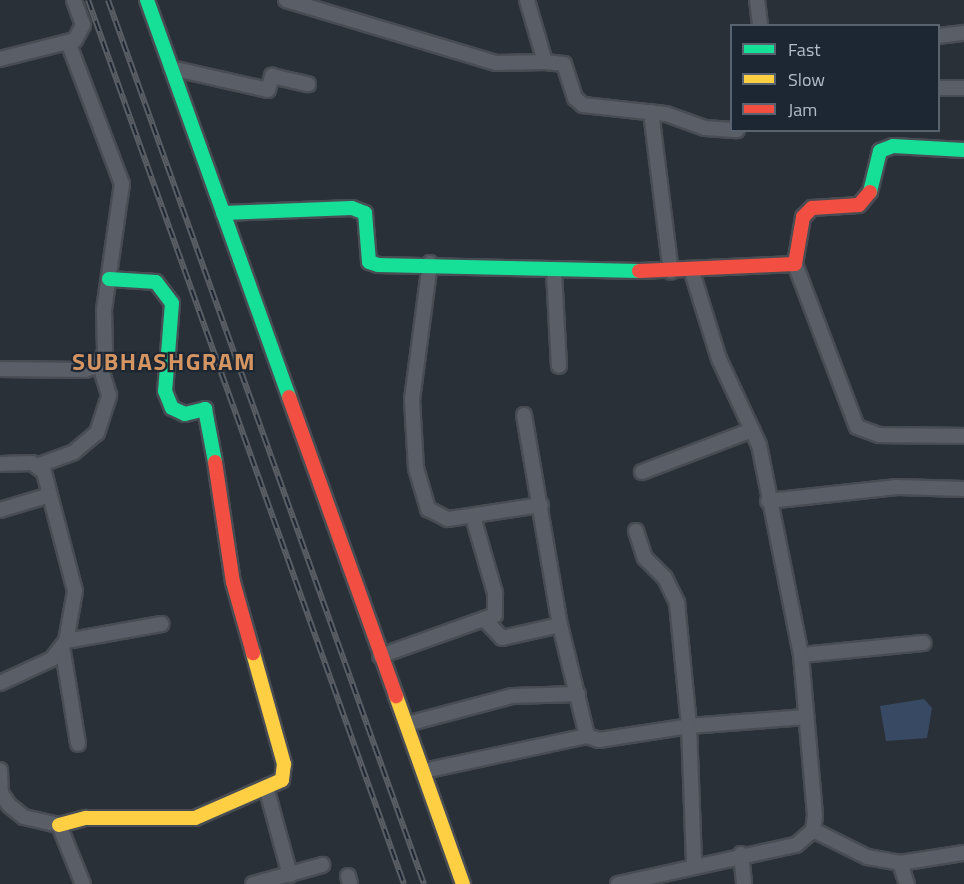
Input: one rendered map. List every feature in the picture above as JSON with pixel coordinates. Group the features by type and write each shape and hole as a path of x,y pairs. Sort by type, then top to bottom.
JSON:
{"street":[{"path":"0,59 68,42 81,34 83,26 74,0"},
{"path":"147,0 463,884"},
{"path":"286,0 496,63 564,64 575,98 583,105 651,112 730,129"},
{"path":"527,0 545,62"},
{"path":"757,0 760,24"},
{"path":"940,36 964,33"},
{"path":"0,464 39,465 74,452 97,434 109,395 100,364 122,184 68,42"},
{"path":"171,68 268,90 272,76 308,84"},
{"path":"940,88 964,88"},
{"path":"651,112 671,272"},
{"path":"964,150 893,146 880,151 869,196 859,205 812,208 803,217 795,264 857,427 879,435 964,436"},
{"path":"223,213 352,208 365,213 369,262 430,263 554,271 671,272 795,264"},
{"path":"430,263 412,399 416,468 434,516 473,517 541,505"},
{"path":"554,271 559,366"},
{"path":"692,272 719,358 753,430 801,655 813,830"},
{"path":"0,770 1,793 24,816 59,825 86,818 177,822 267,791 282,780 285,764 233,582 208,416 205,409 185,414 172,408 165,391 172,303 156,282 110,279"},
{"path":"0,369 100,364"},
{"path":"524,415 560,625 587,736"},
{"path":"642,472 753,430"},
{"path":"39,465 50,495 75,591 64,644 78,744"},
{"path":"768,501 897,487 964,489"},
{"path":"0,510 50,495"},
{"path":"380,656 487,622 495,615 495,593 473,517"},
{"path":"636,531 645,558 665,578 677,603 689,726 694,863"},
{"path":"487,622 502,638 560,625"},
{"path":"0,683 37,669 64,644 161,624"},
{"path":"801,655 923,643"},
{"path":"407,724 512,696 578,694"},
{"path":"424,771 587,736 599,741 689,726 806,717"},
{"path":"267,791 290,875"},
{"path":"59,825 83,884"},
{"path":"618,884 694,863 796,845 813,830"},
{"path":"813,830 867,857 900,863 964,853"},
{"path":"741,854 744,884"},
{"path":"900,863 907,884"},
{"path":"253,884 322,865"}],"water":[{"path":"924,699 932,708 927,738 886,741 880,706"}],"railway":[{"path":"88,0 404,884"},
{"path":"108,0 424,884"}],"traffic: fast":[{"path":"147,0 289,397"},
{"path":"870,192 880,151 893,146 964,150"},
{"path":"223,213 352,208 365,213 369,262 378,265 639,271"},
{"path":"109,279 156,282 172,303 165,391 172,408 185,414 205,409 215,462"}],"traffic: slow":[{"path":"59,825 86,818 195,818 282,780 284,764 253,653"},
{"path":"396,696 463,884"}],"traffic: jam":[{"path":"639,271 795,264 803,217 812,208 859,205 870,192"},
{"path":"289,397 396,696"},
{"path":"215,462 233,582 253,653"}],"district":[{"name":"SUBHASHGRAM","path":"164,362"}]}
